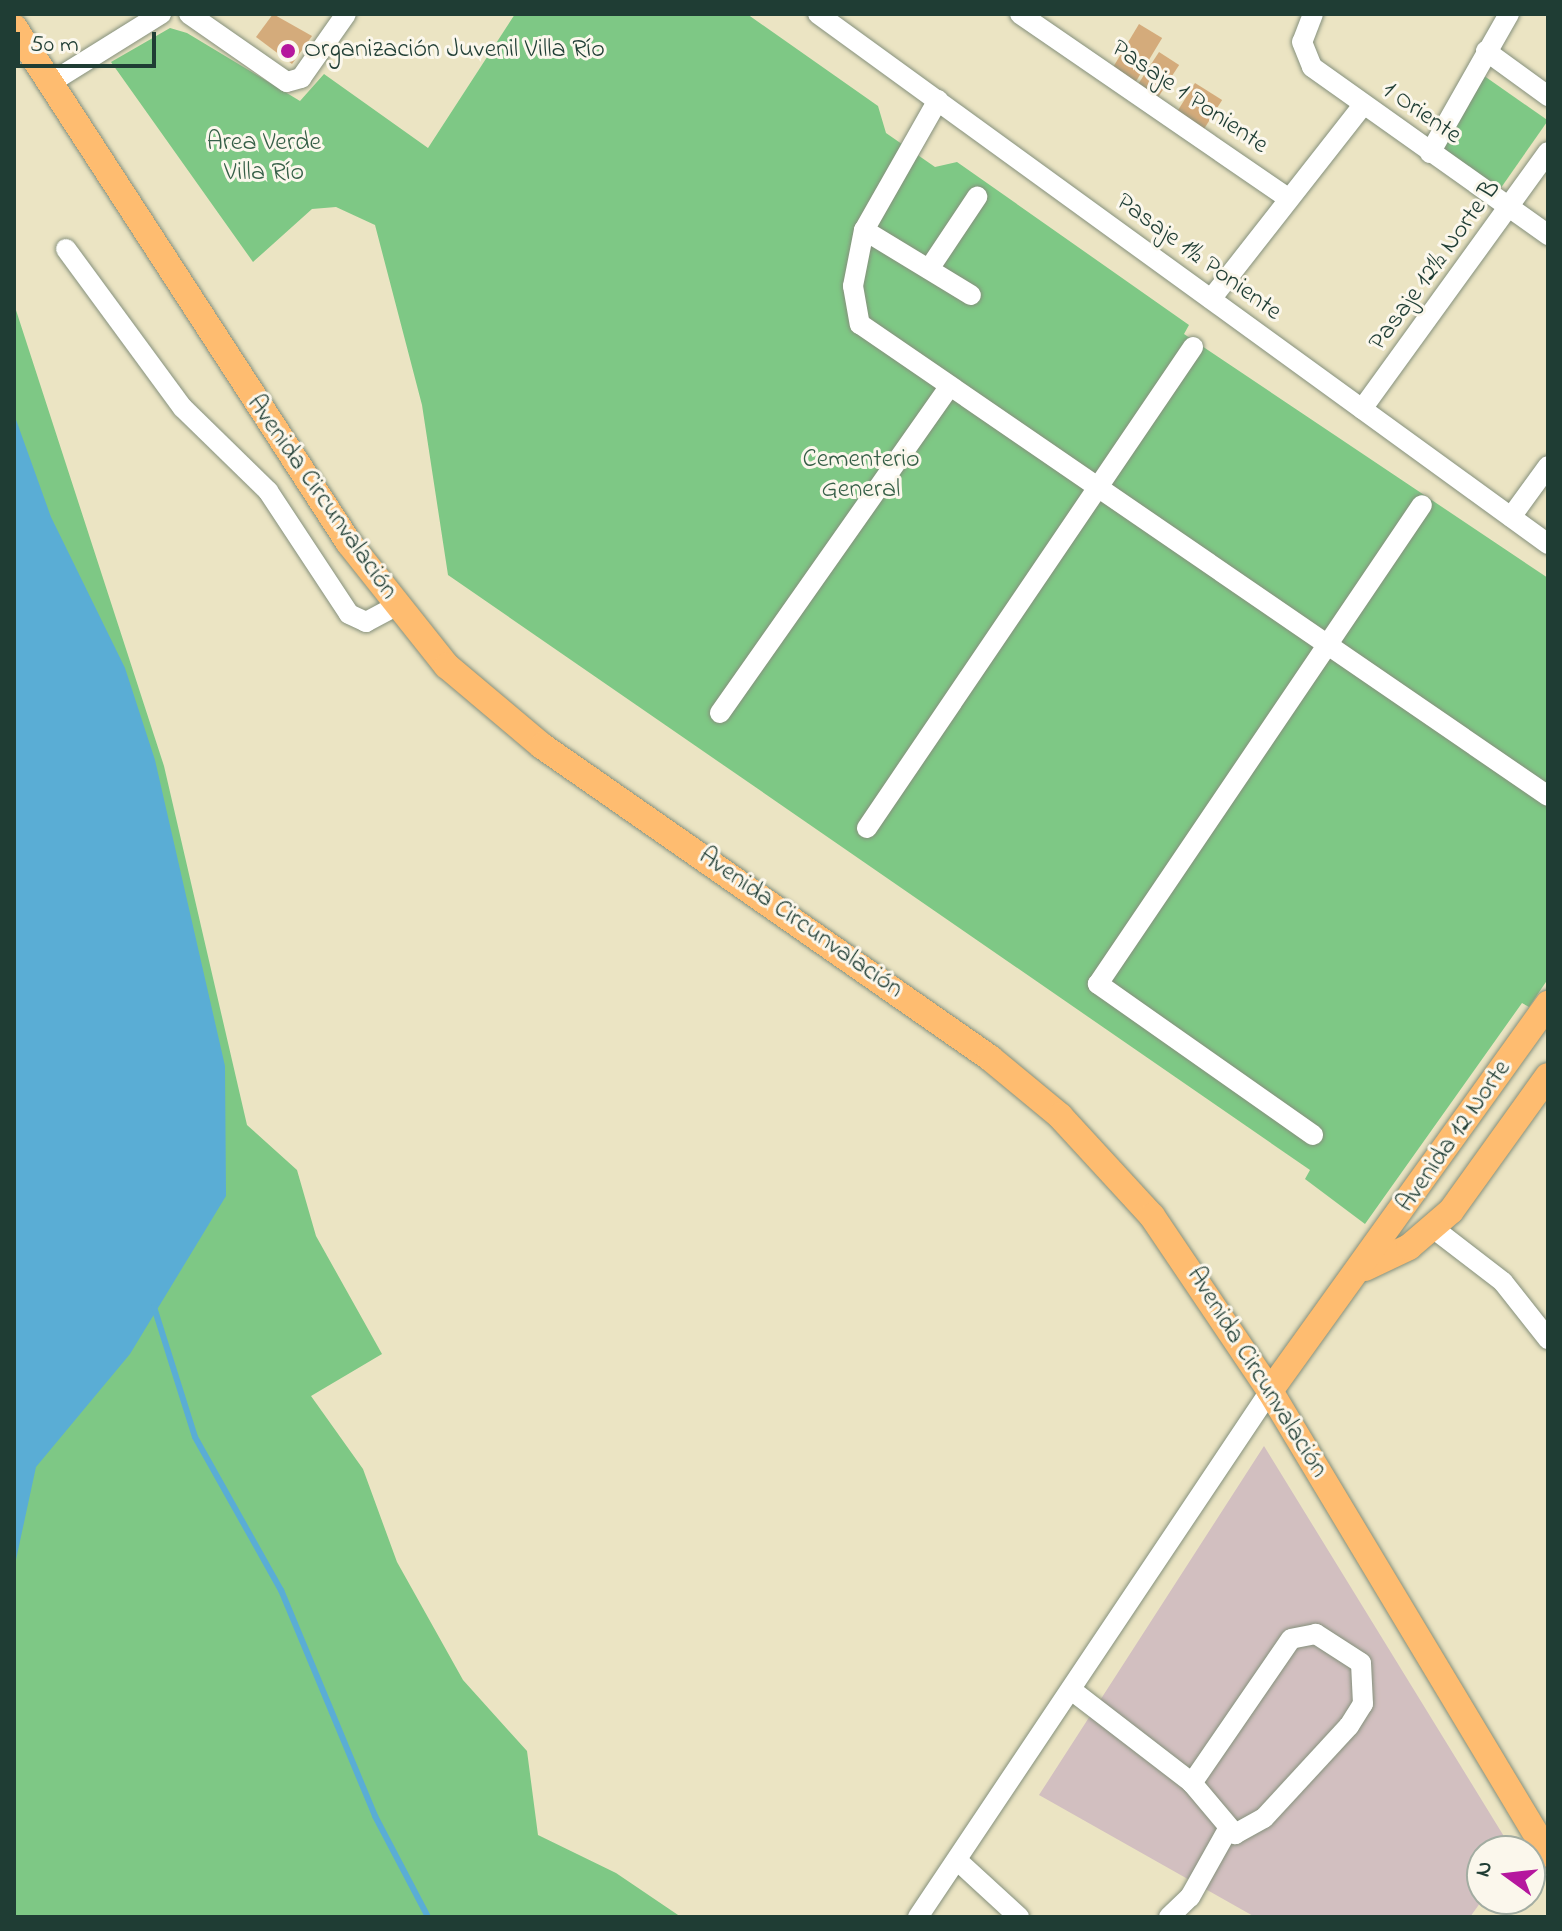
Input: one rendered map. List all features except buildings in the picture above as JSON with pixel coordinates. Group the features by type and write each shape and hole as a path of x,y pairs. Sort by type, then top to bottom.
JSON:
{"main road":[{"name":"Avenida Circunvalación","path":"14,27 396,606 501,715 957,1032 1060,1116 1181,1253 1270,1391 1548,1854"},
{"name":"Avenida 12 Norte","path":"1270,1391 1361,1269 1548,1004"},
{"path":"1501,1071 1541,1085"},
{"name":"Avenida 12 Norte","path":"1361,1269 1433,1228 1541,1085"}],"street":[{"path":"50,83 161,14"},
{"path":"189,14 292,81 346,14"},
{"name":"Pasaje 1½ Poniente","path":"818,14 1548,544"},
{"name":"Pasaje 1 Poniente","path":"1020,14 1288,198"},
{"name":"1 Oriente","path":"1313,14 1303,33 1307,60 1363,105 1548,235"},
{"path":"1430,153 1509,14"},
{"path":"1486,51 1548,96"},
{"path":"938,100 864,230 853,286 860,324 948,389 1548,796"},
{"path":"1211,299 1363,105"},
{"name":"Pasaje 12½ Norte B","path":"1362,409 1512,210 1548,152"},
{"path":"929,269 977,197"},
{"path":"864,230 971,295"},
{"path":"66,249 183,408 268,491 349,614 366,622 396,606"},
{"path":"867,828 1193,347"},
{"path":"720,713 948,389"},
{"path":"1511,517 1548,466"},
{"path":"1313,1135 1098,984 1422,505"},
{"path":"1433,1228 1503,1282 1548,1339"},
{"path":"918,1917 1074,1692 1270,1391"},
{"path":"1169,1917 1190,1897 1227,1831 1264,1818 1328,1753 1363,1704 1361,1663 1316,1634 1291,1639 1192,1783"},
{"path":"1074,1692 1192,1783 1227,1831"},
{"path":"958,1861 1019,1917"}],"shaded area":[{"path":"1264,1446 1503,1835 1466,1835 1466,1915 1471,1915 1470,1917 1255,1917 1039,1795"}],"green space":[{"name":"Cementerio General","path":"515,14 747,14 878,106 886,133 935,167 957,162 1189,325 1184,334 1548,578 1548,979 1529,1007 1522,1003 1365,1224 1305,1179 1310,1170 448,575 422,405 375,225 336,207 312,209 253,262 111,62 170,28 187,33 300,101 324,74 428,148"},
{"path":"1480,73 1548,121 1499,190 1431,143"},
{"path":"14,304 164,766 247,1125 297,1170 316,1236 382,1354 311,1396 363,1469 397,1562 463,1680 527,1751 538,1835 616,1873 681,1917 14,1917"}],"water":[{"path":"14,414 51,517 125,668 155,760 225,1066 226,1196 130,1354 36,1467 14,1569"}],"waterway":[{"path":"154,1307 195,1437 281,1590 375,1816 428,1917"}],"place":[{"name":"Organización Juvenil Villa Río","path":"288,51"}],"park label":[{"name":"Area Verde Villa Río","path":"264,159"}]}
